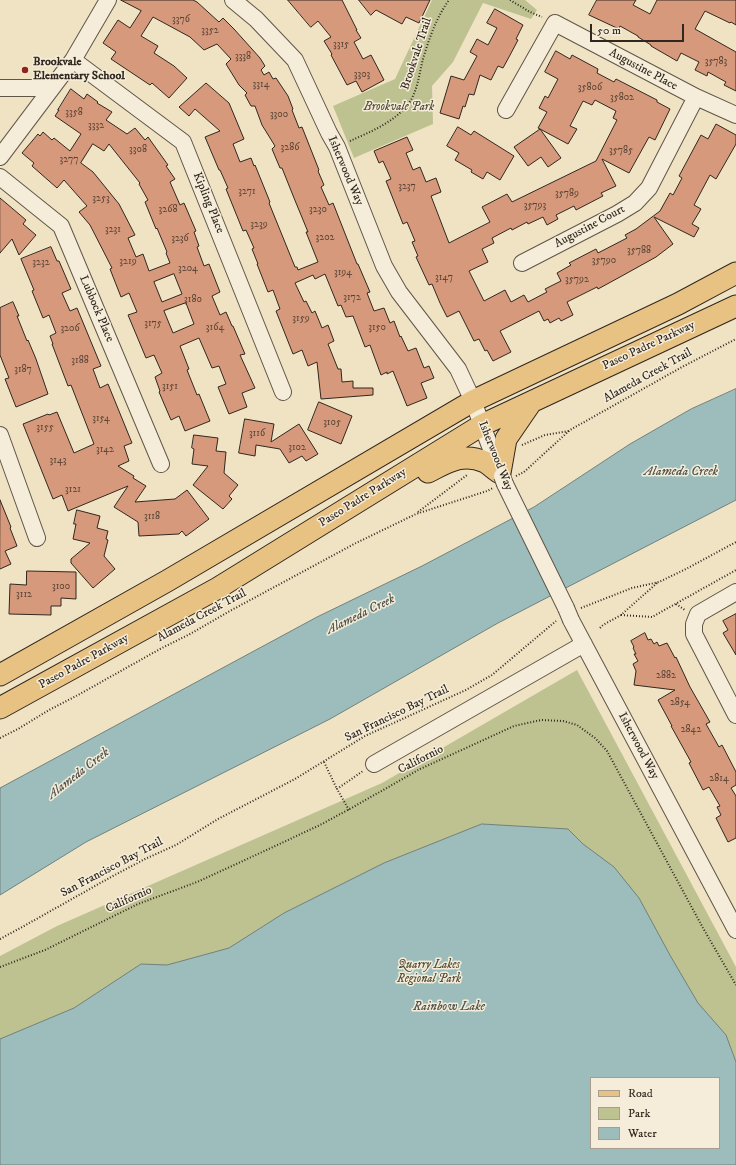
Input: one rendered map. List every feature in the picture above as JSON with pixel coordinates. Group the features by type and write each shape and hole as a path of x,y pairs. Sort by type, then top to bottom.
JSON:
{"main road":[{"path":"0,675 167,582 473,401 678,304 736,273"},
{"name":"Paseo Padre Parkway","path":"0,708 218,588 482,425 736,306"},
{"path":"352,505 393,490 453,459 470,457 497,466 506,439 531,402"}],"street":[{"path":"0,157 73,60 108,0"},
{"name":"Isherwood Way","path":"233,0 256,19 295,60 320,114 337,146 384,266 400,292 458,369 473,401 497,466 546,568 584,644 736,930"},
{"path":"506,110 555,23"},
{"name":"Augustine Place","path":"555,23 696,97 736,116"},
{"name":"Kipling Place","path":"73,60 183,142 283,392"},
{"path":"1,90 51,88"},
{"name":"Augustine Court","path":"522,263 617,214 635,203 649,188 696,97"},
{"name":"Lubbock Place","path":"0,177 61,226 161,464"},
{"path":"0,435 37,538"},
{"path":"736,592 698,614 694,624 694,634 736,715"},
{"path":"374,764 584,644"}],"path":[{"name":"Brookvale Trail","path":"337,146 387,123 408,104 416,89 423,60 432,34 443,9 449,0"},
{"path":"510,0 530,12 555,23"},
{"name":"Alameda Creek Trail","path":"0,738 356,543 416,514 454,483 497,466 545,435 570,430 655,382 736,339"},
{"name":"San Francisco Bay Trail","path":"0,938 145,859 176,845 218,818 295,779 366,736 466,690 492,675 569,613 632,588 659,582 736,542"},
{"path":"621,615 652,617 736,570"},
{"path":"600,628 621,615 659,582"},
{"path":"676,604 686,610"},
{"name":"Californio","path":"0,967 45,950 138,904 204,879 310,830 349,810 420,769 514,726 541,720 562,721 577,725 595,738 607,751 703,928 736,985"},
{"path":"324,762 349,810"},
{"path":"337,789 374,764"}],"green space":[{"name":"Brookvale Park","path":"432,0 525,0 537,10 531,19 483,3 453,62 432,86 433,124 354,158 333,106 395,79"},
{"name":"Rainbow Lake","path":"577,670 736,967 736,1165 0,1165 0,956 57,926 382,783"}],"water":[{"name":"Alameda Creek","path":"736,389 736,500 498,623 330,719 86,842 0,895 0,788 317,617 422,566 534,507 630,444 691,409"},
{"name":"Rainbow Lake","path":"482,824 568,829 583,844 614,867 639,898 698,1003 726,1035 736,1062 736,1165 0,1165 0,1039 74,1008 141,964 167,965 229,948 284,913 384,863"}],"building":[{"path":"121,0 193,0 197,2 219,22 223,18 260,58 265,66 261,70 264,75 269,72 273,79 276,78 288,96 299,128 302,127 324,185 321,187 329,205 333,203 357,264 370,292 367,293 374,311 384,308 390,323 394,321 400,337 401,336 408,351 416,348 424,368 429,366 434,378 421,383 427,398 407,406 393,371 381,375 370,345 365,347 353,316 346,317 341,305 338,306 325,274 315,279 313,275 295,283 304,302 306,301 312,313 315,311 322,328 328,325 334,341 328,344 338,369 341,369 342,382 353,381 353,388 373,388 373,395 321,399 317,362 308,366 302,350 293,354 276,311 280,309 273,290 268,292 252,249 254,248 246,230 243,231 226,189 228,188 205,137 220,131 195,109 189,116 179,107 206,83 229,103 244,139 233,144 240,162 251,158 254,166 255,165 295,267 297,267 298,270 318,262 306,232 308,232 282,168 280,168 272,149 275,146 262,125 255,106 251,106 245,95 247,93 239,85 226,64 231,59 217,44 204,50 190,37 153,17 141,36 158,46 154,53 174,66 187,78 169,98 152,83 150,85 111,59 116,52 103,43 118,20 130,28 141,11"},
{"path":"288,0 342,0 361,38 354,42 363,59 371,55 384,80 362,92 356,81 347,85 324,41 331,37 318,21 311,27"},
{"path":"359,0 430,0 419,23 406,17 402,24 376,10 371,15"},
{"path":"597,0 636,0 633,5 650,14 657,0 736,0 736,25 705,11 695,29 736,52 736,91 724,85 726,82 708,72 707,76 695,70 699,62 681,53 677,61 620,26 619,29 589,15"},
{"path":"495,9 523,25 516,39 518,40 503,68 498,66 491,80 480,75 474,95 469,94 459,119 440,113 451,76 464,80 477,56 470,52 477,39 488,45 497,28 487,23"},
{"path":"556,51 570,59 572,55 598,69 597,73 614,82 616,79 657,100 657,102 670,109 655,140 649,137 629,173 602,159 616,186 601,193 603,196 576,210 574,206 556,215 558,219 547,225 543,217 528,224 527,222 512,230 511,228 492,238 494,243 482,249 488,262 469,271 484,301 505,290 511,302 524,295 528,302 547,292 545,289 561,281 557,273 571,265 569,263 596,249 598,253 627,238 625,235 636,229 660,211 670,193 673,195 682,178 679,176 701,135 708,139 716,124 736,135 736,144 716,179 710,175 694,205 701,209 692,224 699,228 694,237 654,217 673,244 656,257 620,277 598,289 597,287 567,302 573,315 561,321 559,318 550,323 548,319 544,321 539,311 500,331 511,352 493,361 487,350 485,351 479,339 474,341 459,311 447,317 432,284 429,285 416,257 418,256 412,242 415,241 407,222 403,224 386,181 391,179 383,161 379,163 374,151 407,137 413,150 406,153 413,170 420,167 426,182 436,178 441,192 431,196 449,243 490,222 482,207 507,194 512,202 596,161 617,120 613,118 616,111 595,100 592,105 583,101 570,126 577,129 568,144 538,128 547,112 539,108 545,96 548,98 558,79 545,72"},
{"path":"71,89 84,99 87,94 98,102 97,103 112,112 106,120 127,134 135,128 145,140 148,137 168,165 166,166 175,179 170,182 180,205 184,203 196,231 194,232 199,246 197,247 204,266 209,264 220,292 212,296 220,315 226,312 245,354 240,355 255,388 242,393 247,407 229,414 218,387 226,384 219,366 212,368 199,338 180,346 189,369 187,370 197,395 199,394 210,421 185,431 179,416 171,420 159,392 160,391 155,377 162,373 154,355 146,358 128,315 137,312 129,293 121,297 110,269 112,268 90,225 79,212 87,206 64,180 57,188 32,166 34,163 22,153 38,134 40,136 43,132 52,140 54,138 70,151 81,134 55,116","holes":["93,144 104,151 109,144 140,183 139,184 148,200 145,202 167,252 166,253 170,263 149,271 143,254 136,257 128,238 135,235 119,204 93,172 81,163","174,274 182,294 162,302 154,282","186,303 194,324 173,333 164,311"]},
{"path":"458,127 471,135 474,131 514,156 500,180 487,172 483,179 471,172 472,170 455,160 459,153 447,146"},
{"path":"540,129 561,158 548,167 541,157 528,166 514,147"},
{"path":"0,198 26,220 23,224 36,235 19,255 12,239 0,253"},
{"path":"51,247 57,261 59,261 71,289 62,293 70,311 77,308 101,366 93,369 100,388 108,384 132,443 124,446 129,461 118,466 146,486 135,502 175,499 187,490 209,519 186,536 182,531 179,534 139,536 138,522 114,507 128,486 68,511 62,495 53,499 23,424 57,412 74,453 94,444 71,385 68,386 52,344 50,336 56,333 49,315 43,318 32,291 34,290 21,259"},
{"path":"13,302 19,316 17,316 36,359 48,394 16,407 5,379 9,378 0,355 0,308"},
{"path":"319,402 352,416 341,444 308,430"},
{"path":"245,419 274,424 271,442 299,424 318,454 306,461 302,456 289,463 280,449 256,445 255,456 239,453"},
{"path":"194,435 218,438 216,451 226,452 224,473 238,485 229,496 232,499 223,509 193,485 208,466 192,464"},
{"path":"0,500 17,546 5,551 11,564 0,569"},
{"path":"77,510 100,516 97,528 108,531 106,539 108,540 104,556 115,569 93,588 71,563 71,559 90,543 73,539"},
{"path":"27,571 76,572 76,599 61,598 61,606 51,606 51,615 9,614 10,584 26,585"},
{"path":"736,614 736,655 723,633 728,630 723,621"},
{"path":"645,633 648,640 651,639 654,644 657,642 659,646 667,643 675,658 676,657 690,687 710,722 706,724 719,747 722,745 736,772 736,785 731,788 736,796 736,838 728,842 716,818 721,815 717,807 720,806 709,787 703,790 689,763 691,762 658,700 675,690 634,685 636,671 633,664 638,661 634,654 636,654 631,641"}],"place":[{"name":"Brookvale Elementary School","path":"25,70"}],"park label":[{"name":"Quarry Lakes Regional Park","path":"429,973"}]}
